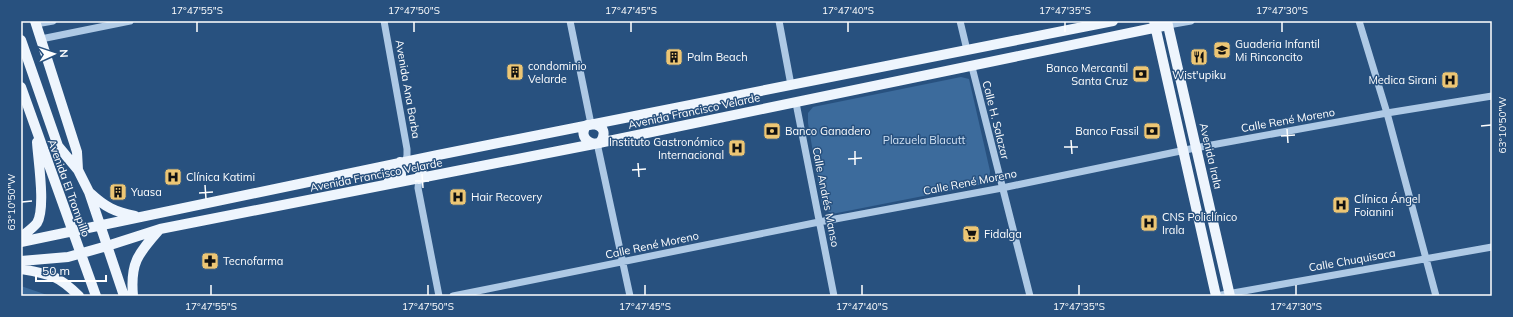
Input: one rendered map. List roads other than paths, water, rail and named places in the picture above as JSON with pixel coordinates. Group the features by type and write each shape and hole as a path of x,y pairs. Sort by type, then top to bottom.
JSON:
{"main road":[{"name":"Avenida Francisco Velarde","path":"21,242 100,226 139,216 403,162 1113,21"},
{"name":"Avenida El Trompillo","path":"36,23 77,152 78,170"},
{"name":"Avenida Francisco Velarde","path":"21,261 63,258 160,229 597,144 972,67 1168,23"},
{"name":"Avenida Irala","path":"1168,23 1230,295"},
{"path":"1155,25 1216,296"},
{"name":"Avenida El Trompillo","path":"21,40 58,146 78,170 89,192 124,296"},
{"path":"967,50 976,53 978,56 978,60 972,67 963,63 961,57 967,50"},
{"path":"791,85 800,88 802,92 801,99 795,103 786,100 784,96 784,89 791,85"},
{"name":"Avenida El Trompillo","path":"21,87 96,296"},
{"path":"591,124 600,126 603,129 604,136 597,144 587,141 583,135 583,131 591,124"},
{"path":"21,237 37,223 40,213 41,191 36,128"},
{"path":"419,179 422,166 425,162 438,155"},
{"path":"380,185 383,182 397,178 401,175 403,162"},
{"path":"89,192 110,209 139,216"},
{"path":"133,296 132,282 136,259 160,229"},
{"path":"21,269 46,273 53,276 65,283 79,296"}],"street":[{"path":"36,23 53,21"},
{"path":"41,39 130,21"},
{"name":"Avenida Ana Barba","path":"384,21 407,149 407,155 403,162"},
{"path":"570,21 591,124"},
{"path":"779,21 791,85"},
{"path":"960,21 967,50"},
{"path":"1168,23 1191,21"},
{"path":"1359,21 1388,113 1436,296"},
{"name":"Calle H. Salazar","path":"972,67 1030,296"},
{"name":"Calle René Moreno","path":"453,296 1197,148 1388,113 1492,96"},
{"name":"Calle Andrés Manso","path":"795,103 834,296"},
{"path":"597,144 630,296"},
{"path":"419,179 418,188 439,296"},
{"name":"Calle Chuquisaca","path":"1216,296 1230,295 1425,258 1492,247"}],"place":[{"name":"Guaderia Infantil Mi Rinconcito","path":"1222,50"},
{"name":"Palm Beach","path":"674,57"},
{"name":"Wist'upiku","path":"1199,57"},
{"name":"condominio Velarde","path":"515,72"},
{"name":"Banco Mercantil Santa Cruz","path":"1141,74"},
{"name":"Medica Sirani","path":"1450,80"},
{"name":"Banco Ganadero","path":"772,131"},
{"name":"Banco Fassil","path":"1152,131"},
{"name":"Instituto Gastronómico Internacional","path":"737,148"},
{"name":"Clínica Katimi","path":"173,177"},
{"name":"Yuasa","path":"118,192"},
{"name":"Hair Recovery","path":"458,197"},
{"name":"Clínica Ángel Foianini","path":"1341,205"},
{"name":"CNS Policlínico Irala","path":"1149,223"},
{"name":"Fidalga","path":"971,234"},
{"name":"Tecnofarma","path":"210,261"}],"park label":[{"name":"Plazuela Blacutt","path":"924,140"}]}
